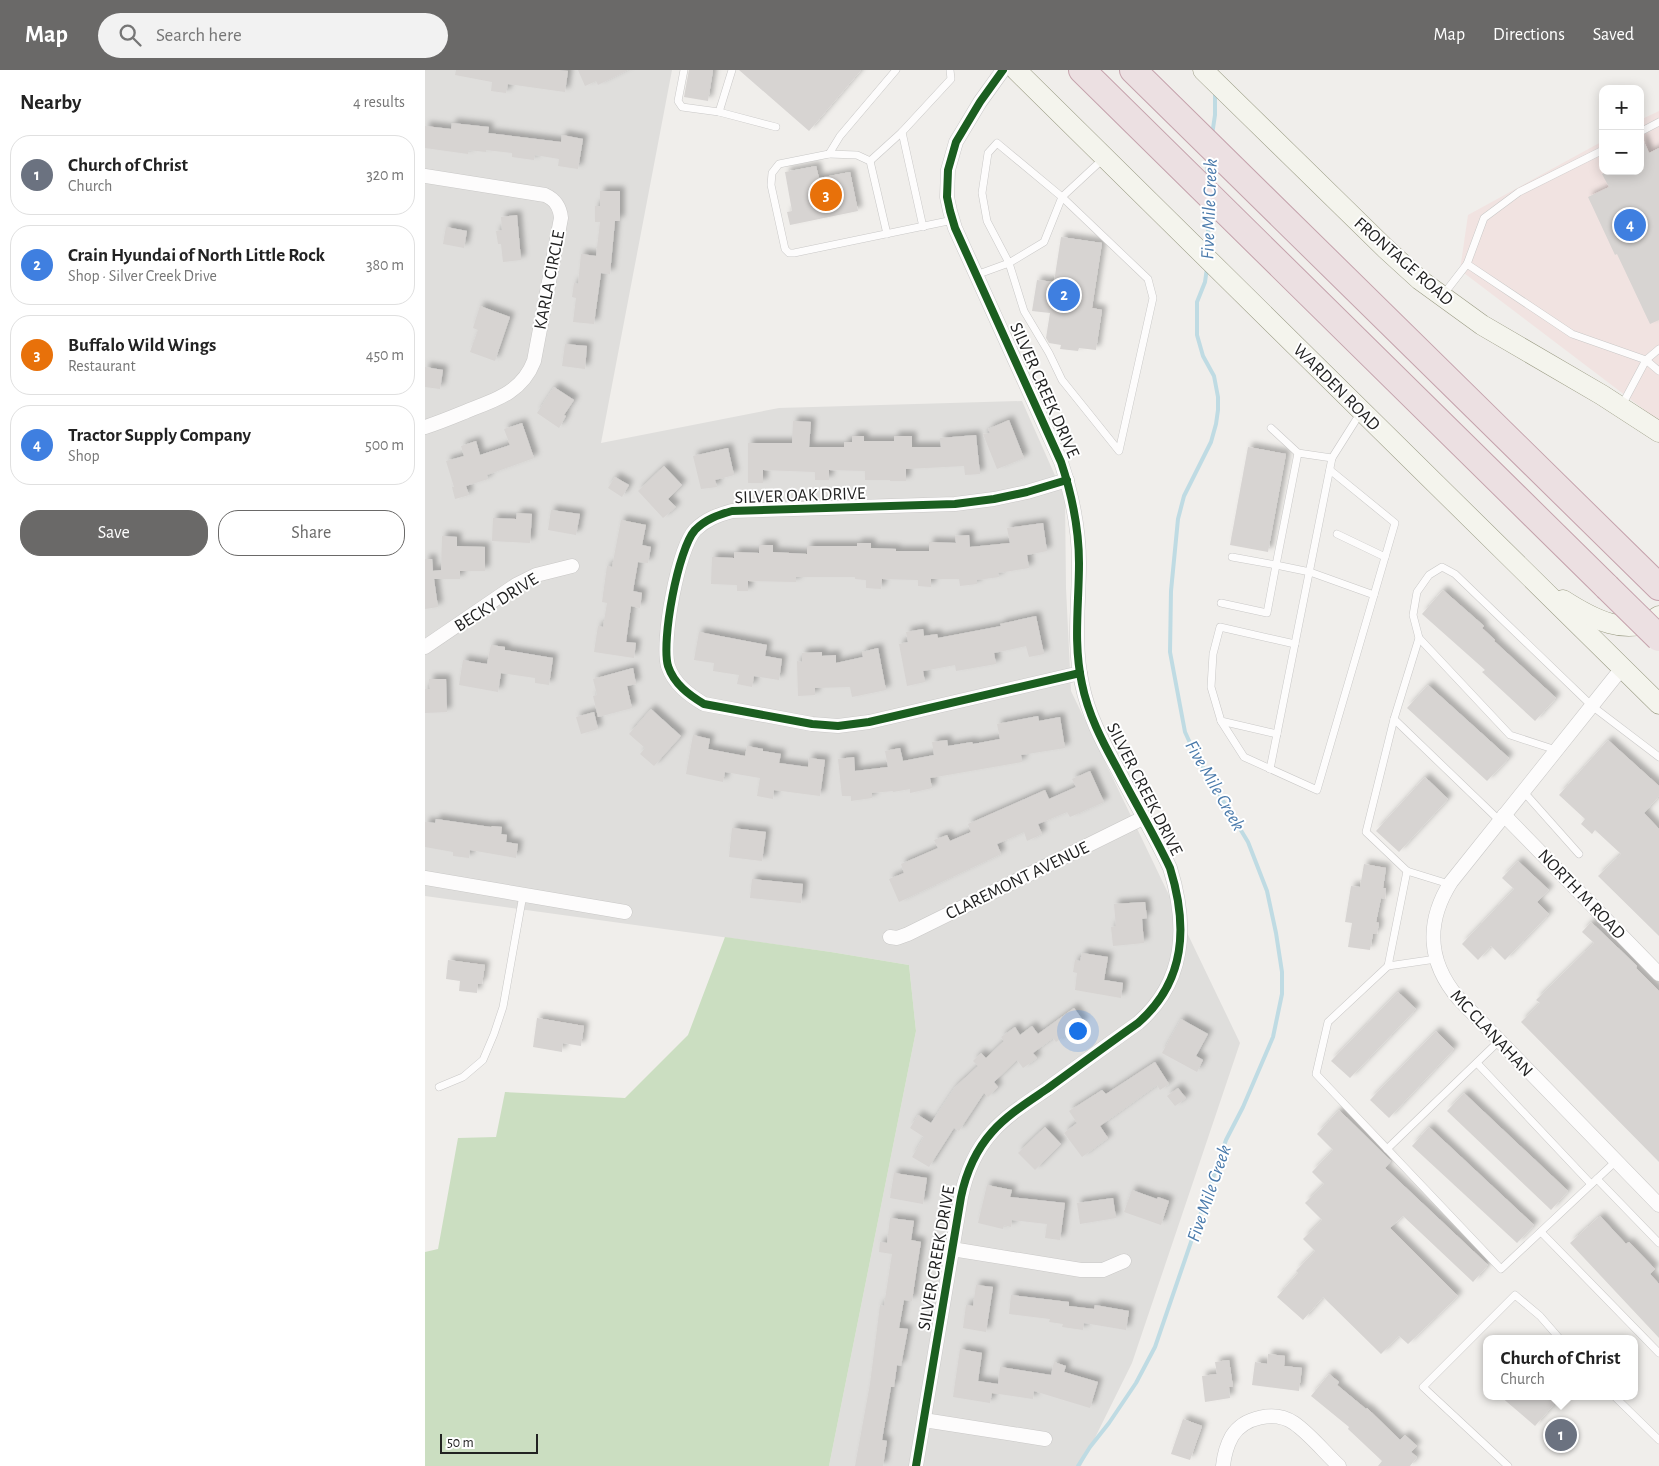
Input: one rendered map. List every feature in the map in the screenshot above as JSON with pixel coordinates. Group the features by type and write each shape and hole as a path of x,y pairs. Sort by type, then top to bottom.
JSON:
{"highway":[{"path":"1082,70 1659,638"},
{"path":"1133,70 1659,587"}],"main road":[{"name":"WARDEN ROAD","path":"1016,70 1659,704"},
{"name":"FRONTAGE ROAD","path":"1203,70 1420,280 1482,325 1621,407 1659,432"},
{"path":"1536,584 1581,611 1605,622 1628,627 1650,622 1659,616"}],"street":[{"name":"SILVER CREEK DRIVE","path":"916,1466 964,1184 979,1150 991,1132 1020,1108 1138,1024 1150,1012 1168,987 1179,954 1181,928 1176,889 1169,868 1095,724 1086,701 1076,639 1079,562 1078,536 1067,480 1061,462 976,275 950,211 947,184 952,154 965,124 1003,70"},
{"name":"KARLA CIRCLE","path":"425,176 545,195 556,202 561,218 534,360 527,375 516,388 498,399 425,427"},
{"name":"SILVER OAK DRIVE","path":"1067,480 1027,492 955,504 732,511 713,517 695,530 688,541 681,559 668,628 666,654 669,668 676,682 689,696 704,704 813,724 838,726 869,722 1080,673"},
{"name":"BECKY DRIVE","path":"425,647 516,585 536,575 572,566"},
{"name":"MC CLANAHAN","path":"1622,668 1449,884 1439,905 1433,929 1433,950 1449,988 1498,1042 1659,1205"},
{"name":"CLAREMONT AVENUE","path":"890,936 897,938 908,934 1143,818"},
{"name":"NORTH M ROAD","path":"1502,818 1659,974"},
{"path":"425,878 625,912"},
{"path":"952,1249 1081,1270 1103,1270 1123,1261"},
{"path":"1223,1466 1226,1450 1237,1430 1244,1424 1258,1418 1272,1417 1282,1418 1294,1423 1339,1466"},
{"path":"924,1420 1045,1439"}],"lane":[{"path":"683,70 678,101 682,107 719,112 776,127"},
{"path":"719,112 731,70"},
{"path":"829,154 840,136 896,70"},
{"path":"870,161 902,132 951,79 950,70"},
{"path":"1644,130 1659,122"},
{"path":"902,132 923,227"},
{"path":"997,143 1063,197 1148,279 1153,298 1119,451 1062,380 1049,353 1023,311 1009,263 987,221 982,193 988,153 997,143"},
{"path":"1442,297 1467,264 1485,218 1519,192 1599,152"},
{"path":"870,161 857,155 829,154 779,164 772,173 771,185 785,249 789,253 953,220"},
{"path":"976,275 1009,263 1044,242 1063,197 1105,158"},
{"path":"870,161 887,234"},
{"path":"1467,264 1572,334 1646,360 1659,372"},
{"path":"1621,407 1646,360 1659,349"},
{"path":"1270,769 1333,458 1361,411"},
{"path":"1271,428 1298,453 1333,458"},
{"path":"1221,603 1267,613 1298,453"},
{"path":"1295,644 1220,627 1213,654 1211,687 1221,722 1244,757 1317,790 1395,523 1330,470"},
{"path":"1337,534 1385,557"},
{"path":"1231,557 1310,572 1375,595"},
{"path":"1557,750 1510,735 1419,638 1413,615 1417,592 1429,575 1442,567 1455,574 1592,706 1659,758"},
{"path":"1419,638 1395,719 1366,832 1407,871 1449,884"},
{"path":"1395,719 1502,818"},
{"path":"1221,722 1277,734"},
{"path":"1523,792 1579,854"},
{"path":"1388,966 1407,871"},
{"path":"439,1087 463,1077 483,1060 503,1007 523,895"},
{"path":"1436,959 1388,966 1328,1022 1316,1074 1501,1269 1616,1161"},
{"path":"1387,1149 1498,1042"},
{"path":"1477,1063 1594,1181 1659,1243"},
{"path":"1541,1232 1659,1353"},
{"path":"1506,1464 1423,1387 1515,1295 1540,1316 1557,1335"},
{"path":"1618,1400 1659,1440"}],"shaded area":[{"path":"425,70 672,70 601,443 779,408 1022,401 1065,498 1066,588 1071,691 1240,1043 1132,1363 1081,1466 829,1466 916,1031 909,965 831,952 425,896"},
{"path":"1659,111 1659,421 1460,270 1468,215 1599,143 1599,175 1644,175 1644,118"}],"green space":[{"path":"725,937 909,965 916,1031 829,1466 425,1466 425,1252 438,1249 458,1138 496,1137 505,1092 625,1098 688,1035"}],"building":[{"path":"456,70 568,71 565,92 508,84 506,93 491,91 492,82 455,75"},
{"path":"578,70 628,70 598,85 596,81 585,86"},
{"path":"689,70 713,70 708,101 684,97"},
{"path":"739,70 861,70 809,131"},
{"path":"452,123 489,127 488,133 561,142 562,135 583,139 578,169 558,166 559,159 535,155 534,160 512,157 512,153 486,150 486,152 468,150 468,154 425,148 425,126 451,129"},
{"path":"1644,142 1649,153 1659,148 1659,320 1650,324 1588,197 1609,187 1603,175 1644,175"},
{"path":"816,166 819,178 850,172 858,211 790,225 787,212 792,211 785,172"},
{"path":"600,191 620,191 620,221 615,221 610,274 601,273 594,324 573,322 576,298 572,297 574,283 578,284 581,254 596,256 600,222 595,222 595,206 600,206"},
{"path":"517,215 521,260 503,262 501,244 498,244 496,231 502,230 501,217"},
{"path":"446,227 467,231 464,248 443,244"},
{"path":"1061,237 1102,243 1092,308 1102,310 1096,350 1079,348 1078,351 1060,349 1061,345 1049,343 1046,338 1050,313 1032,311 1037,280 1054,282"},
{"path":"480,306 510,317 495,361 470,352 478,330 473,328"},
{"path":"565,344 587,346 585,369 562,366"},
{"path":"425,367 443,370 440,389 425,387"},
{"path":"554,387 574,400 564,415 566,416 559,428 537,413"},
{"path":"1009,420 1024,458 997,469 983,434 990,433 988,429"},
{"path":"793,421 811,422 809,447 844,447 844,442 852,442 852,436 864,436 864,441 894,441 894,436 912,436 912,447 941,447 940,438 976,435 980,474 965,475 964,466 906,469 906,481 890,481 865,480 865,471 829,470 829,480 815,480 815,472 763,470 763,483 748,483 748,443 792,443"},
{"path":"522,423 534,458 487,475 488,479 466,486 469,495 455,499 452,487 454,487 446,461 464,456 461,446 476,441 480,455 510,445 504,429"},
{"path":"1248,447 1286,454 1268,552 1230,545"},
{"path":"728,448 734,475 715,480 717,487 701,489 693,456"},
{"path":"664,466 682,485 668,499 676,507 663,518 638,491"},
{"path":"615,477 629,485 622,497 608,488"},
{"path":"551,510 580,514 576,535 548,530"},
{"path":"517,513 532,514 530,543 492,541 493,518 516,519"},
{"path":"621,520 646,525 642,545 651,547 648,563 638,562 633,591 642,593 640,608 631,606 626,642 636,643 634,658 594,652 598,626 603,627 607,603 602,602 607,566 612,567"},
{"path":"1043,523 1047,551 1027,555 1029,568 998,573 999,577 977,580 977,584 960,586 959,579 931,579 931,587 918,586 918,580 882,579 881,589 866,588 866,580 855,579 855,577 796,577 796,582 748,581 748,591 737,591 737,585 711,584 712,557 734,558 734,552 759,553 759,545 773,545 773,552 807,554 807,546 857,546 857,543 871,543 871,548 896,549 896,551 929,551 929,542 956,543 955,536 969,535 970,547 1010,543 1007,528"},
{"path":"442,536 457,537 457,546 485,547 485,571 460,571 460,579 434,579 438,607 425,609 425,559 432,559 433,571 441,570"},
{"path":"1443,590 1484,626 1482,628 1494,641 1556,698 1535,721 1482,672 1485,670 1422,614"},
{"path":"1036,616 1044,654 1029,657 1026,646 994,653 996,664 956,671 955,665 923,671 925,682 907,686 899,644 908,642 906,632 923,629 924,636 937,634 938,638 1001,626 1000,624"},
{"path":"699,632 767,645 765,656 782,659 779,680 754,676 752,687 737,684 739,675 713,671 714,663 694,660"},
{"path":"491,645 505,647 505,650 553,658 549,685 535,683 535,678 501,673 498,692 459,685 463,660 487,664"},
{"path":"878,648 886,690 852,697 850,687 815,688 815,695 798,696 797,661 802,662 802,653 822,652 822,656 836,655 836,663 863,657 862,652"},
{"path":"633,668 636,684 627,686 632,708 598,717 593,696 597,695 593,679"},
{"path":"429,679 446,679 447,712 425,713 425,689 430,689"},
{"path":"1428,685 1509,758 1487,781 1407,708"},
{"path":"651,709 681,736 654,766 640,754 645,748 629,734"},
{"path":"594,712 598,729 581,734 576,717"},
{"path":"1038,716 1039,721 1060,717 1065,748 1021,755 1022,762 930,778 932,788 910,793 910,789 872,793 872,798 851,801 851,796 842,796 838,759 854,757 855,771 888,767 885,751 900,748 903,761 934,755 932,742 947,740 948,746 1000,739 997,724"},
{"path":"693,735 710,739 708,749 745,756 747,746 781,754 779,763 808,767 809,758 825,760 820,796 774,790 773,799 757,796 760,778 725,772 723,782 686,774"},
{"path":"1608,740 1659,786 1659,796 1644,813 1659,829 1659,936 1598,876 1621,854 1595,830 1592,834 1581,824 1585,819 1559,795"},
{"path":"1090,771 1104,802 1070,817 1067,812 1038,824 1042,834 1027,841 1024,832 997,844 1001,854 899,902 889,879 904,873 901,864 938,848 934,840 947,835 950,841 971,832 968,824 1045,790 1049,799 1076,787 1072,779"},
{"path":"1425,777 1448,799 1399,852 1376,831"},
{"path":"436,819 502,827 501,834 507,835 506,842 518,844 516,858 470,850 469,858 453,856 453,852 425,847 425,822 435,823"},
{"path":"732,828 766,832 762,861 729,857"},
{"path":"1518,861 1549,890 1537,902 1549,914 1505,960 1491,946 1478,960 1462,944 1514,889 1502,878"},
{"path":"1364,864 1386,868 1383,888 1386,888 1385,899 1381,898 1376,922 1379,923 1377,934 1373,934 1370,950 1348,947 1352,923 1345,922 1351,886 1360,887"},
{"path":"752,879 803,884 801,903 750,898"},
{"path":"1145,902 1147,918 1142,919 1144,943 1113,946 1111,927 1116,926 1114,904"},
{"path":"1591,922 1637,966 1636,968 1659,991 1659,1162 1521,1022 1540,1003 1536,1000 1594,943 1582,932"},
{"path":"1082,953 1108,957 1104,980 1123,983 1121,998 1075,990 1077,973 1073,972 1075,960 1080,961"},
{"path":"448,960 485,965 482,984 478,984 477,993 459,991 460,981 446,979"},
{"path":"1398,992 1416,1009 1350,1078 1331,1061"},
{"path":"1074,1008 1084,1022 1056,1042 1053,1038 1033,1053 1037,1058 1023,1068 1017,1060 994,1082 998,1087 988,1097 984,1093 959,1131 954,1128 929,1167 912,1157 924,1137 910,1128 918,1115 931,1123 955,1087 978,1066 973,1061 981,1053 986,1058 1004,1041 1001,1037 1015,1027 1020,1035 1032,1026 1038,1034"},
{"path":"537,1018 584,1026 581,1046 563,1043 562,1052 533,1047"},
{"path":"1181,1019 1208,1034 1196,1056 1203,1060 1197,1072 1162,1053"},
{"path":"1436,1031 1454,1049 1389,1118 1370,1100"},
{"path":"1155,1062 1169,1084 1160,1090 1157,1085 1100,1126 1108,1138 1082,1157 1064,1133 1077,1123 1069,1111 1102,1090 1106,1094"},
{"path":"1178,1088 1186,1098 1175,1106 1167,1096"},
{"path":"1464,1093 1568,1191 1551,1210 1447,1111"},
{"path":"1339,1110 1391,1161 1385,1168 1488,1265 1473,1282 1403,1216 1390,1228 1458,1296 1408,1344 1399,1336 1381,1354 1323,1297 1303,1320 1277,1297 1298,1273 1296,1271 1315,1251 1303,1239 1322,1220 1305,1203 1324,1184 1312,1172 1333,1150 1317,1134"},
{"path":"1045,1127 1061,1144 1035,1170 1018,1153"},
{"path":"1429,1127 1534,1225 1517,1243 1412,1146"},
{"path":"894,1173 927,1178 923,1204 890,1198"},
{"path":"987,1185 1012,1190 1010,1197 1065,1203 1060,1240 1045,1238 1047,1224 1012,1220 1011,1227 1004,1225 1003,1229 978,1223"},
{"path":"1132,1190 1157,1199 1158,1197 1169,1201 1161,1225 1124,1212"},
{"path":"1113,1198 1116,1218 1080,1224 1077,1203"},
{"path":"1600,1216 1626,1244 1629,1242 1655,1269 1650,1274 1659,1284 1659,1338 1570,1243"},
{"path":"890,1218 914,1221 911,1240 921,1242 912,1301 904,1300 899,1328 908,1329 901,1366 897,1365 894,1387 891,1387 882,1440 887,1441 883,1466 855,1466 870,1384 880,1305 884,1306 892,1254 879,1252 880,1242 887,1243"},
{"path":"976,1285 993,1287 986,1332 963,1328 966,1305 973,1306"},
{"path":"1011,1295 1069,1302 1069,1306 1094,1309 1095,1305 1129,1311 1126,1330 1084,1323 1083,1330 1062,1327 1063,1324 1049,1322 1050,1319 1009,1314"},
{"path":"960,1349 982,1353 978,1381 998,1384 1000,1367 1051,1375 1054,1362 1066,1366 1064,1372 1098,1382 1090,1408 1034,1391 1033,1399 992,1393 990,1403 953,1397"},
{"path":"1268,1354 1285,1356 1284,1366 1302,1368 1299,1391 1252,1385 1255,1362 1267,1364"},
{"path":"1229,1360 1233,1387 1229,1387 1230,1398 1205,1402 1202,1376 1217,1374 1215,1362"},
{"path":"1329,1374 1339,1382 1337,1385 1367,1408 1400,1440 1405,1435 1417,1446 1411,1452 1417,1457 1410,1466 1378,1466 1382,1461 1348,1429 1349,1427 1311,1396"},
{"path":"1505,1400 1558,1400 1535,1426"},
{"path":"1183,1419 1202,1426 1190,1460 1171,1454"}],"waterway":[{"name":"Five Mile Creek","path":"1212,135 1215,115 1215,92"},
{"name":"Five Mile Creek","path":"1206,177 1209,159"},
{"name":"Five Mile Creek","path":"1205,207 1211,246 1210,251"},
{"name":"Five Mile Creek","path":"1078,1466 1136,1383 1155,1347 1226,1140 1243,1107 1273,1037 1282,994 1282,972 1267,891 1248,842 1196,756 1185,732 1170,652 1171,591 1178,519 1184,496 1211,442 1218,410 1218,397 1214,376 1203,356 1197,335 1197,302 1205,282 1207,268"}],"cycle path":[{"path":"916,1466 961,1197 972,1162 986,1139 1004,1120 1138,1023 1154,1007 1166,989 1174,971 1179,951 1179,911 1170,868 1101,737 1085,695 1079,669 1078,654 1078,537 1072,499 1061,462 955,228 947,197 948,170 956,142 980,102 1003,70"},
{"path":"1067,480 1027,492 955,504 732,511 712,518 695,530 683,556 677,575 669,617 666,654 668,666 678,684 704,704 812,724 838,726 869,722 1080,673"}],"place":[{"name":"Buffalo Wild Wings","path":"826,195"},
{"name":"Tractor Supply Company","path":"1630,225"},
{"name":"Crain Hyundai of North Little Rock","path":"1064,295"},
{"name":"Church of Christ","path":"1561,1435"}]}
